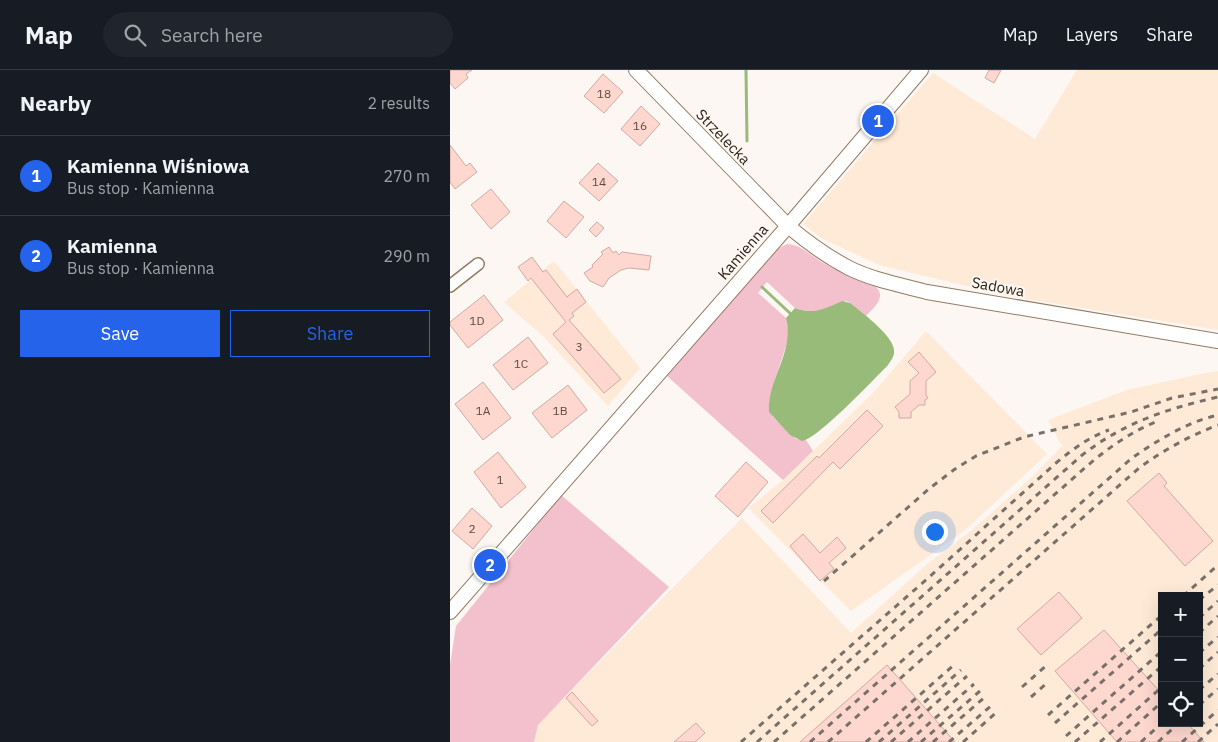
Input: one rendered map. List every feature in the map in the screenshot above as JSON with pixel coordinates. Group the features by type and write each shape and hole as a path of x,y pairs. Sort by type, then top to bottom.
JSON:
{"street":[{"name":"Strzelecka","path":"636,70 788,226"},
{"name":"Kamienna","path":"450,612 788,226 921,70"},
{"name":"Sadowa","path":"788,226 815,248 839,262 861,273 891,283 927,292 1218,341"},
{"path":"450,286 478,264"}],"shaded area":[{"path":"1077,70 1218,70 1218,330 1009,296 879,265 821,238 803,224 933,73 1035,139"},
{"path":"787,244 807,252 837,271 876,287 879,291 880,299 866,316 846,301 814,311 795,308 767,282 758,293 786,318 788,330 788,340 774,382 772,416 796,439 806,440 813,451 783,480 667,376 777,249"},
{"path":"554,261 640,368 608,406 544,337 504,302"},
{"path":"842,301 850,303 884,332 892,344 894,350 893,358 833,420 810,438 802,441 790,435 769,412 772,388 787,342 786,318 795,308 813,311 824,309"},
{"path":"926,331 1047,454 964,531 851,611 748,508 783,480 875,391"},
{"path":"1218,371 1218,742 534,742 537,725 742,518 851,633 926,565 973,529 1033,476 1062,446 1048,420 1127,390"},
{"path":"561,495 669,587 538,725 534,742 450,742 450,665 456,626"}],"building":[{"path":"450,70 472,70 466,74 468,78 455,89 450,83"},
{"path":"989,70 1001,70 994,83 985,78"},
{"path":"603,74 623,92 604,113 584,96"},
{"path":"641,106 660,124 640,146 621,129"},
{"path":"450,145 466,166 470,163 477,172 455,189 450,182"},
{"path":"598,163 618,181 599,201 579,183"},
{"path":"491,189 510,212 491,229 471,205"},
{"path":"564,201 584,217 566,238 547,221"},
{"path":"597,222 604,228 596,237 589,230"},
{"path":"609,247 613,253 616,251 619,255 622,252 651,256 649,270 629,268 621,270 609,278 603,287 590,281 584,273 593,267 592,265 603,254 601,252"},
{"path":"532,257 543,272 546,270 567,297 577,289 586,302 572,313 574,316 569,320 621,379 604,393 553,334 566,322 531,278 528,281 518,267"},
{"path":"484,295 503,320 468,348 450,325 450,322"},
{"path":"528,337 548,363 513,390 493,365"},
{"path":"919,352 936,372 926,381 926,395 928,398 925,400 925,405 919,405 911,412 911,418 899,418 899,412 895,407 910,394 910,381 919,373 908,362"},
{"path":"483,382 511,418 483,440 455,404"},
{"path":"568,385 587,410 552,438 532,413"},
{"path":"867,410 883,426 840,469 833,462 773,523 761,511 817,456 819,458"},
{"path":"498,452 526,487 501,508 474,472"},
{"path":"746,462 768,482 738,517 715,496"},
{"path":"1159,473 1167,483 1164,486 1213,541 1185,566 1127,501"},
{"path":"472,508 492,526 473,549 452,531"},
{"path":"803,534 820,553 837,537 846,548 829,563 834,569 820,581 790,546"},
{"path":"1059,592 1082,618 1041,655 1017,629"},
{"path":"1104,630 1158,690 1158,727 1191,727 1204,742 1117,742 1055,671"},
{"path":"887,665 955,742 800,742"},
{"path":"572,692 598,721 592,726 566,698"},
{"path":"696,723 705,733 695,742 674,742"}],"waterway":[{"path":"746,70 747,141"},
{"path":"762,287 793,316"}],"railway":[{"path":"824,581 930,488 976,456 1024,437 1131,412 1172,398 1218,389"},
{"path":"757,742 1081,456 1097,444 1129,426 1163,412 1218,397"},
{"path":"810,742 1132,458 1173,432 1195,422 1218,415"},
{"path":"774,742 1087,466 1121,441 1158,421"},
{"path":"828,742 1139,468 1177,444 1218,425"},
{"path":"741,742 1056,463 1081,444 1109,430"},
{"path":"1188,592 1218,565"},
{"path":"1203,597 1218,585"},
{"path":"1203,614 1218,601"},
{"path":"1203,629 1218,616"},
{"path":"1048,715 1158,619"},
{"path":"1055,723 1158,633"},
{"path":"1203,650 1218,637"},
{"path":"1203,665 1218,652"},
{"path":"1066,736 1158,655"},
{"path":"866,742 955,664"},
{"path":"1022,687 1048,664"},
{"path":"1075,742 1158,669"},
{"path":"879,742 961,670"},
{"path":"1203,687 1218,674"},
{"path":"891,742 967,676"},
{"path":"1031,697 1047,683"},
{"path":"908,742 974,684"},
{"path":"1203,702 1218,689"},
{"path":"921,742 980,691"},
{"path":"1100,742 1158,691"},
{"path":"933,742 985,697"},
{"path":"949,742 992,705"},
{"path":"1117,742 1158,706"},
{"path":"1182,742 1218,710"},
{"path":"963,742 998,711"},
{"path":"1198,742 1218,724"},
{"path":"1141,742 1158,727"},
{"path":"1158,742 1175,727"}],"place":[{"name":"Kamienna Wiśniowa","path":"878,121"},
{"name":"Kamienna","path":"490,565"}]}
